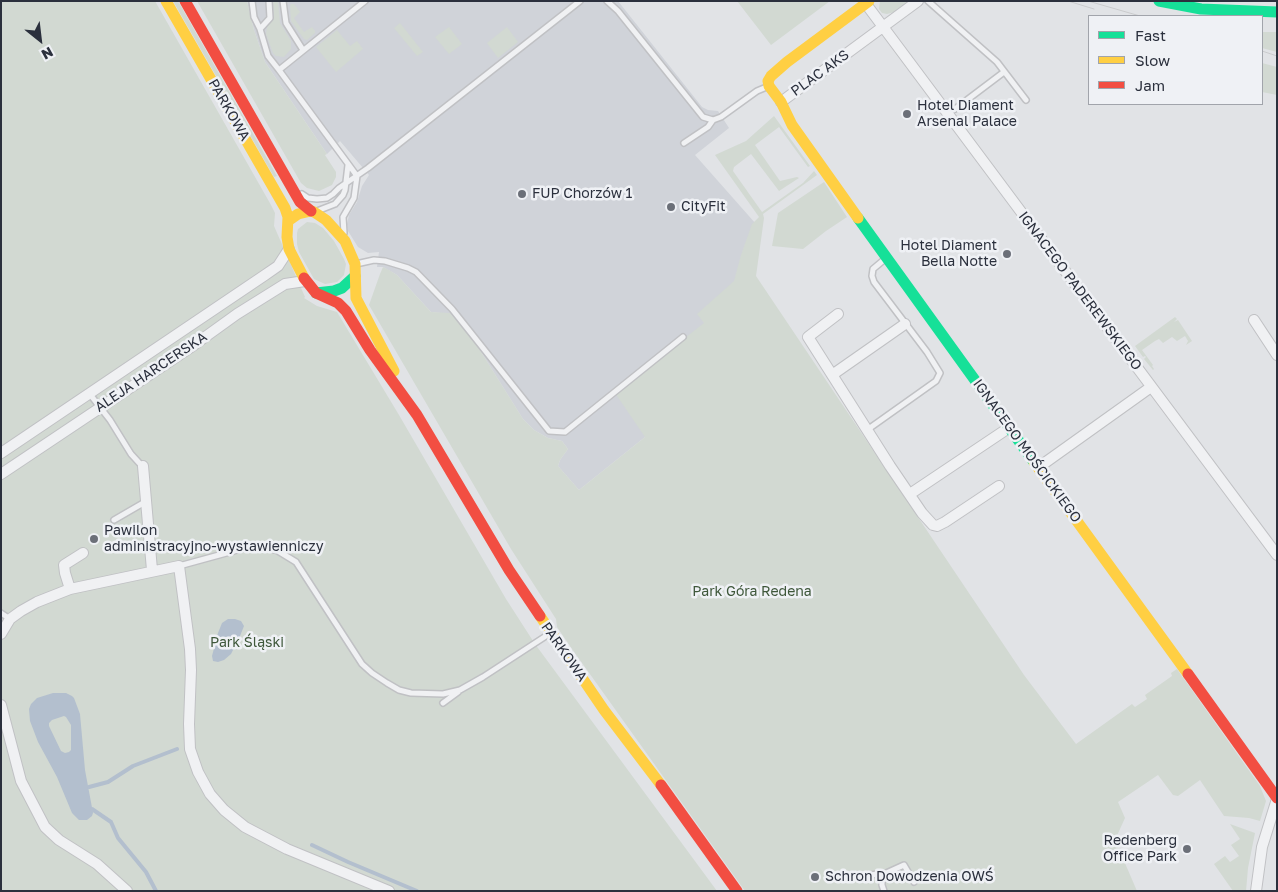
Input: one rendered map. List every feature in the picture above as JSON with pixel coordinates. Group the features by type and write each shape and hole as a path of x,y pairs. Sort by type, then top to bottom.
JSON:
{"street":[{"name":"PARKOWA","path":"166,1 285,208 288,221"},
{"name":"PARKOWA","path":"185,1 300,202 313,212"},
{"name":"PLAC AKS","path":"883,27 868,3 771,76 768,81 769,86 781,102 883,27 918,1"},
{"path":"1159,1 1202,9 1277,12"},
{"name":"IGNACEGO PADEREWSKIEGO","path":"883,27 1277,556"},
{"name":"IGNACEGO MOŚCICKIEGO","path":"781,102 792,125 1277,798"},
{"path":"313,212 326,220 345,241 355,264 355,276 342,288 334,291 316,293 305,281 289,249 287,237 288,221 295,215 313,212"},
{"name":"ALEJA HARCERSKA","path":"1,452 276,268 289,249"},
{"name":"PARKOWA","path":"355,276 356,298 409,402"},
{"name":"ALEJA HARCERSKA","path":"1,474 168,362 215,328 285,284 305,281"},
{"name":"PARKOWA","path":"316,293 338,303 344,308 370,350 409,402 438,447 509,570 550,633 737,891"},
{"path":"838,314 808,337 922,513 933,525 937,526 999,486"},
{"path":"1254,320 1277,354"},
{"path":"832,375 905,324"},
{"path":"158,347 168,362"},
{"path":"1039,468 1151,387"},
{"path":"910,494 1010,427"},
{"path":"22,439 31,454"},
{"path":"143,466 152,570"},
{"path":"70,589 64,565 82,553"},
{"path":"1,634 5,616 70,589 152,570 179,566 190,649 190,749 198,772 210,794 224,810 245,827 288,849 389,891"},
{"path":"1,705 21,781 45,827 59,840 97,864 126,891"},
{"path":"1256,891 1262,847 1277,798"}],"lane":[{"path":"252,1 254,17 260,29 268,56 357,176 354,198 343,217 345,241"},
{"path":"260,29 270,18 269,1"},
{"path":"283,1 286,23 303,50"},
{"path":"278,70 365,1"},
{"path":"293,188 308,198 321,199 333,194 580,1"},
{"path":"607,1 618,11 703,117 713,120 721,117 757,91 769,86"},
{"path":"928,1 997,62 1026,100"},
{"path":"955,109 1004,72"},
{"path":"684,143 708,128 713,120"},
{"path":"313,212 335,204 343,195 348,165"},
{"path":"867,430 936,381 940,373 927,352 874,282 872,276 873,269 888,257"},
{"path":"355,264 385,260 416,272 452,308 549,431 564,432 683,337"},
{"path":"90,393 110,420 131,454 143,466"},
{"path":"114,520 146,501"},
{"path":"179,566 252,546 278,552 296,562 362,664 372,673 399,690 411,693 443,694 460,690"},
{"path":"443,703 460,690 550,633"},
{"path":"871,875 882,875 904,866 914,882"},
{"path":"882,875 884,891"}],"shaded area":[{"path":"247,1 618,1 702,107 718,111 729,128 695,155 756,224 749,264 645,437 579,490 558,466 568,449 562,441 548,438 534,430 523,419 473,339 450,314 431,312 397,275 383,267 377,267 379,252 368,253 358,247 348,231 347,224 362,186 369,175 340,141 327,154 265,62"}],"green space":[{"name":"Park Śląski","path":"1,1 155,1 271,205 275,213 274,226 304,298 317,306 337,312 506,599 535,644 717,891 1,891"},
{"path":"173,1 178,1 277,176 274,177"},
{"path":"197,1 247,1 265,62 327,154 325,155 336,172 332,185 319,191 307,188 301,183"},
{"path":"273,1 278,1 280,23 291,41 291,49 284,57 276,56 273,53 266,34 267,27 274,17"},
{"path":"737,1 830,1 771,45"},
{"path":"880,1 908,1 894,12 887,14 882,13 879,9"},
{"path":"291,4 294,4 300,12 294,18 304,32 312,27 315,31 307,40 304,39 291,21"},
{"path":"400,23 423,52 417,56 394,28"},
{"path":"449,27 462,44 449,54 435,37"},
{"path":"507,27 518,42 498,58 487,43"},
{"path":"337,30 350,46 357,41 363,49 336,72 316,47"},
{"path":"1263,32 1277,32 1277,52 1263,48"},
{"path":"1263,63 1277,67 1277,95 1263,92"},
{"name":"Park Góra Redena","path":"774,116 810,166 808,167 779,127 755,145 780,181 799,178 779,191 751,154 734,167 733,171 762,212 803,183 814,171 817,175 763,214 756,276 1024,675 1076,744 1132,704 1135,707 1147,699 1145,695 1172,676 1171,673 1177,669 1260,786 1266,801 1260,821 1224,816 1200,780 1178,796 1173,795 1158,775 1118,802 1125,818 1115,840 1137,891 745,891 572,649 557,627 556,619 511,549 369,305 380,274 383,267 397,275 431,312 450,313 473,339 523,419 534,430 548,438 562,441 568,449 558,466 579,490 645,437 615,393 704,323 697,314 734,281 752,224 759,217 715,155 746,141"},
{"path":"824,182 847,217 803,249 772,246 778,213"},
{"path":"307,222 315,223 323,228 334,241 344,259 346,264 344,275 337,282 325,284 314,279 299,252 297,244 298,229"},
{"path":"1175,317 1177,319 1174,322 1178,320 1192,341 1186,345 1188,341 1185,336 1177,341 1172,337 1163,343 1159,339 1142,350 1153,365 1153,370 1144,359 1146,357 1143,357 1135,346"},
{"path":"1230,824 1255,833 1248,868 1246,891 1233,891 1214,864 1225,856 1230,862 1239,856 1231,845 1240,839"}],"water":[{"path":"228,619 241,621 244,626 231,654 224,660 213,661 212,656 218,633 222,623"},
{"path":"53,693 66,693 74,698 80,714 85,770 93,813 87,820 79,820 72,813 57,777 38,742 30,721 29,709 37,698","holes":["66,717 71,725 71,750 65,753 61,751 49,723 52,720"]}],"waterway":[{"path":"89,787 108,782 133,766 177,749"},
{"path":"92,809 111,822 118,838 146,872 156,891"},
{"path":"312,845 417,891"}],"tram line":[{"path":"1068,1 1094,9"},
{"path":"1088,1 1137,15"},
{"path":"1263,51 1277,56"}],"traffic: fast":[{"path":"1159,1 1201,9 1277,12"},
{"path":"858,218 1034,462"},
{"path":"316,293 342,288 355,276"}],"traffic: slow":[{"path":"166,1 285,208 288,217 287,237 289,249 304,278"},
{"path":"858,218 792,125 781,102 769,86 768,81 787,62 869,1"},
{"path":"288,221 298,214 314,212 326,220 345,241 355,264 356,298 394,371"},
{"path":"1034,462 1188,674"},
{"path":"540,616 604,710 661,785"}],"traffic: jam":[{"path":"185,1 300,202 311,211"},
{"path":"304,278 316,293 338,303 346,311 370,350 417,415 509,570 540,616"},
{"path":"1188,674 1277,798"},
{"path":"661,785 737,891"}],"place":[{"name":"Hotel Diament Arsenal Palace","path":"907,114"},
{"name":"FUP Chorzów 1","path":"522,194"},
{"name":"CityFit","path":"671,207"},
{"name":"Hotel Diament Bella Notte","path":"1007,254"},
{"name":"Pawilon administracyjno-wystawienniczy","path":"94,539"},
{"name":"Redenberg Office Park","path":"1187,849"},
{"name":"Schron Dowodzenia OWŚ","path":"815,877"}]}
